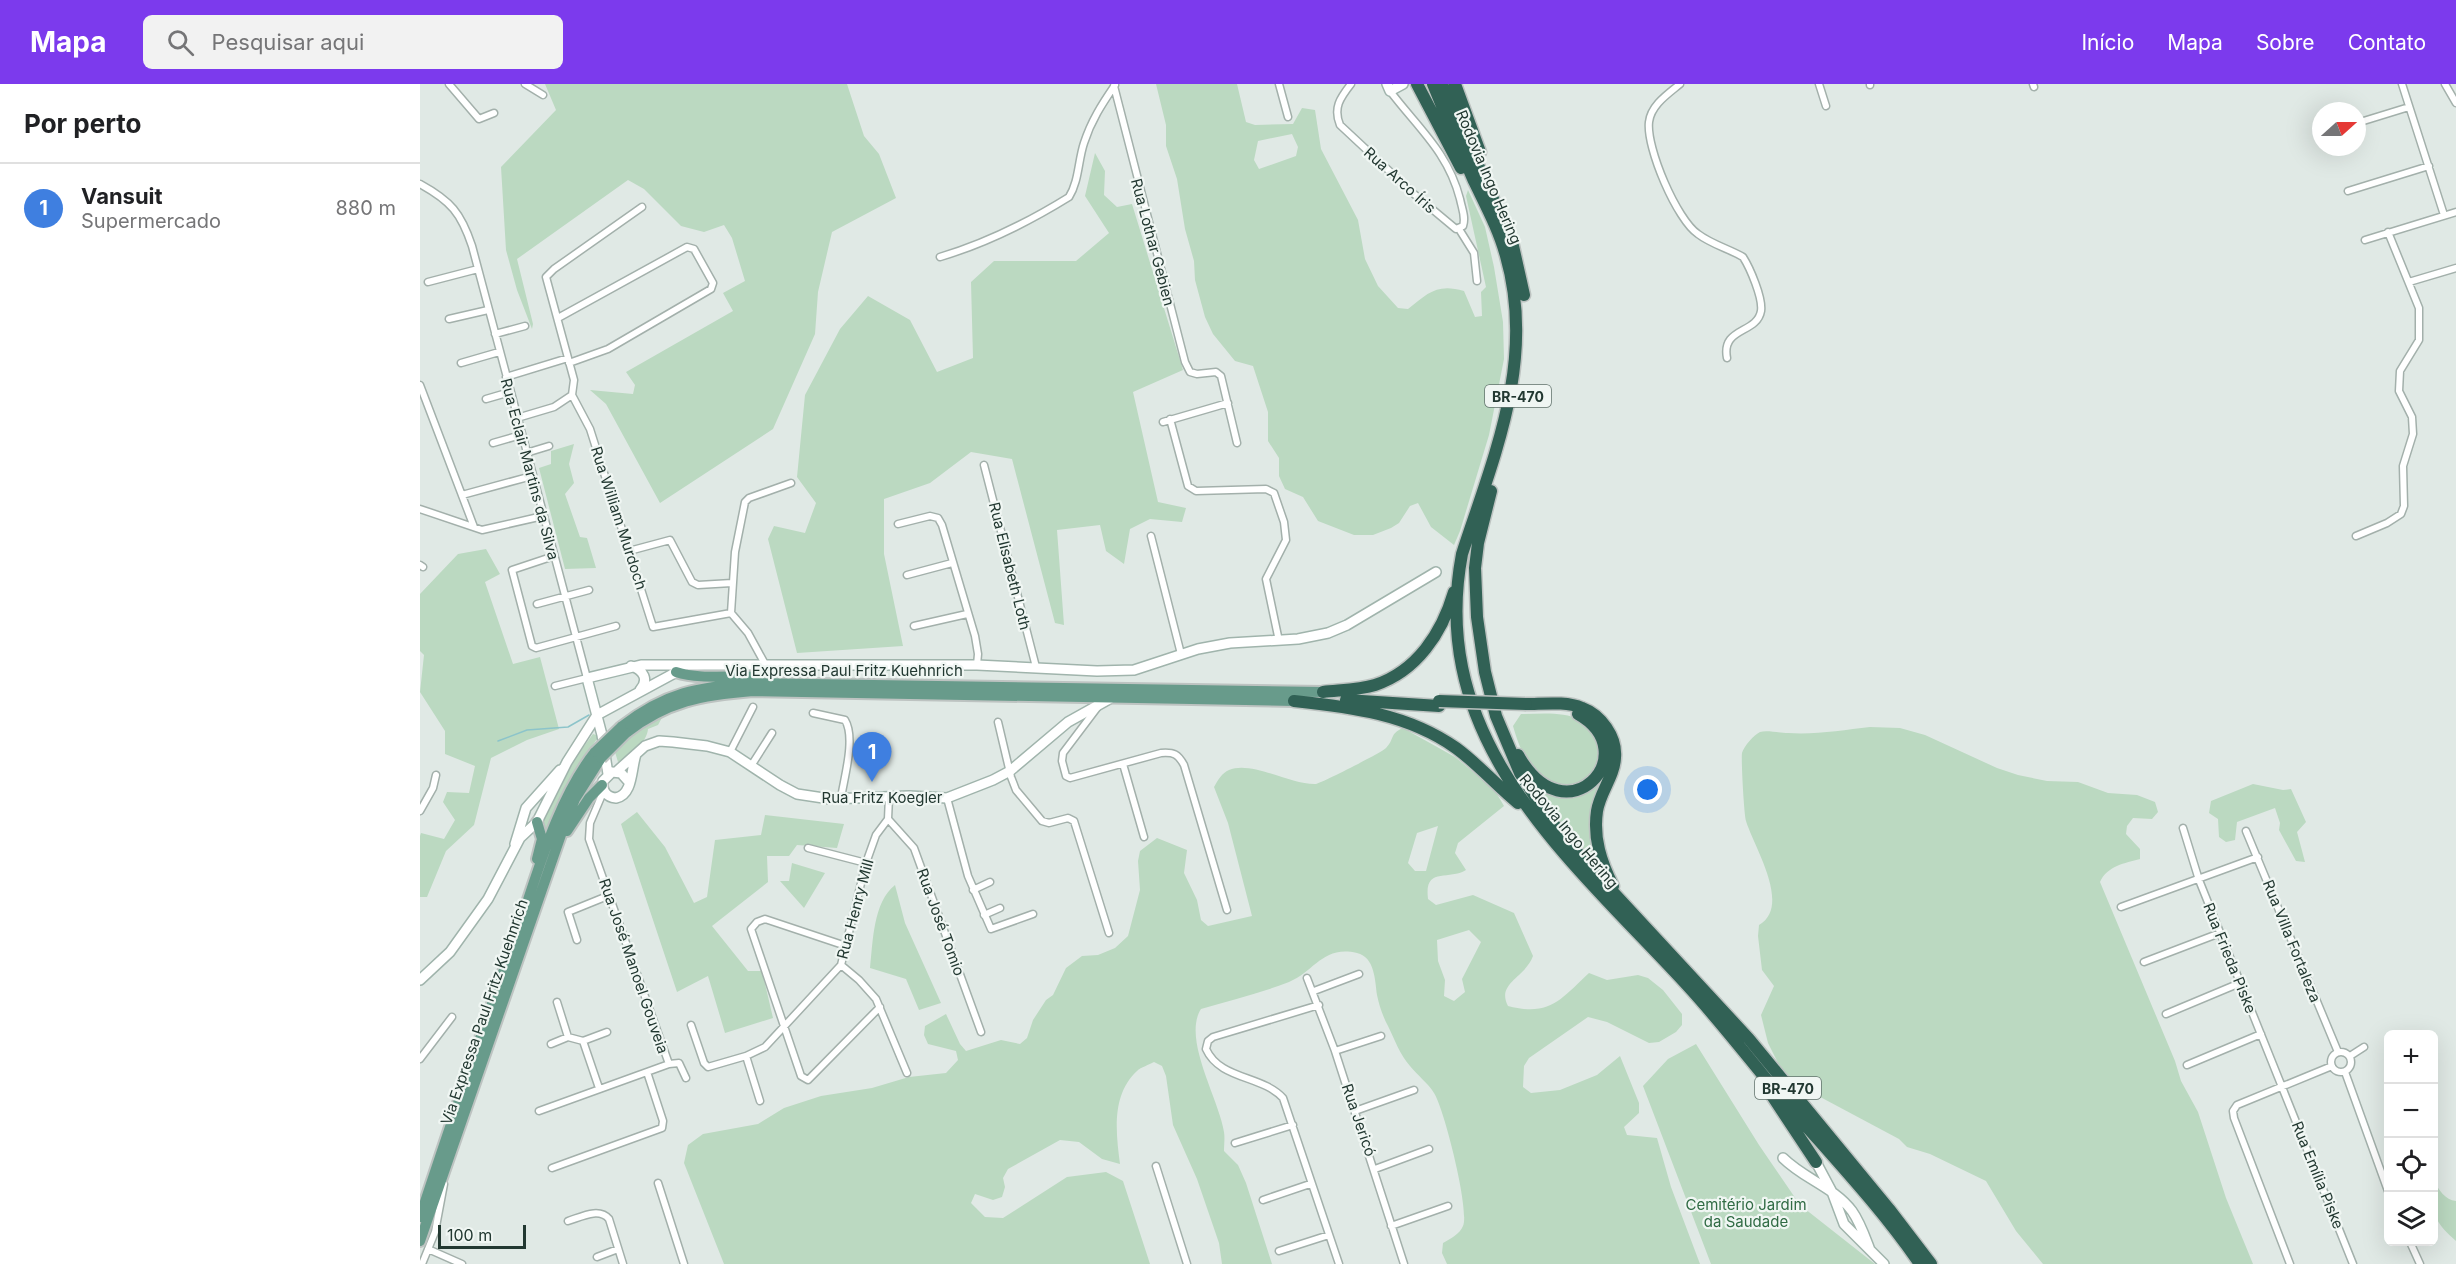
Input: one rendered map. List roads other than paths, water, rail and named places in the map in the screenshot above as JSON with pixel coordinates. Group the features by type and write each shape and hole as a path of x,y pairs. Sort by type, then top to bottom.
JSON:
{"highway":[{"path":"1415,84 1447,144 1480,193"},
{"name":"Rodovia Ingo Hering","path":"1433,84 1492,218 1506,255 1517,302 1518,340 1510,398 1462,554 1458,576 1460,651 1477,720 1508,781 1538,821 1588,880 1689,986 1862,1190 1920,1264"},
{"name":"Rodovia Ingo Hering","path":"1442,84 1513,246 1524,293 1521,383 1483,519 1475,568 1479,636 1496,716 1520,773 1538,803 1587,864 1749,1039 1889,1209 1931,1264"},
{"path":"1455,84 1502,209 1513,246"},
{"path":"1323,692 1375,685 1421,656 1444,621 1458,576"},
{"path":"1323,692 1439,704"},
{"path":"1294,701 1378,713 1432,734 1457,748 1538,821"},
{"path":"1294,701 1581,707 1602,722 1610,733 1616,758 1598,809 1597,842 1602,865 1610,881 1637,918"},
{"path":"1496,716 1523,763 1537,780 1548,788 1559,792 1572,791 1593,781 1602,766 1605,751 1604,744 1595,728 1579,715 1562,710 1526,706"},
{"path":"1749,1057 1778,1106 1816,1161"}],"main road":[{"path":"676,672 688,676 735,675 795,682"},
{"name":"Via Expressa Paul Fritz Kuehnrich","path":"420,1216 525,908 568,794 598,755 623,730 656,703 701,687 795,682 1323,692"},
{"name":"Via Expressa Paul Fritz Kuehnrich","path":"623,730 660,710 691,699 723,693 753,691 1294,701"},
{"name":"Via Expressa Paul Fritz Kuehnrich","path":"420,1241 557,847 575,798 598,755"},
{"path":"557,847 589,798 606,791"},
{"path":"525,908 542,839 537,822"}],"street":[{"path":"449,84 479,119 494,113"},
{"path":"525,84 543,95"},
{"path":"1279,84 1288,117"},
{"name":"Rua Arco Íris","path":"1351,84 1338,103 1336,114 1340,125 1413,194 1456,230 1460,229 1465,217 1455,183 1430,137 1389,88"},
{"path":"1389,88 1403,84"},
{"path":"1680,84 1658,103 1649,121 1651,141 1674,204 1685,223 1698,235 1743,257 1761,302 1761,313 1756,321 1727,341 1725,348 1727,357"},
{"path":"1819,84 1826,106"},
{"path":"2402,84 2444,215"},
{"path":"2445,84 2456,104"},
{"path":"940,257 977,246 1012,231 1069,197 1075,188 1083,145 1096,112 1114,85"},
{"name":"Rua Lothar Gebien","path":"1114,85 1185,362 1190,372 1197,374 1216,372 1221,376 1228,403"},
{"path":"2366,120 2409,107"},
{"path":"2348,191 2429,166"},
{"name":"Rua Eclair Martins da Silva","path":"420,184 453,206 465,224 612,773"},
{"path":"516,418 554,407 572,395 574,380 546,278 554,269 642,207"},
{"path":"2366,240 2456,212"},
{"path":"1460,229 1474,253 1477,281"},
{"path":"2356,536 2387,523 2401,514 2404,506 2403,466 2414,427 2412,417 2399,391 2400,372 2419,340 2419,308 2388,232"},
{"path":"506,377 608,349 711,289 713,284 694,249 687,247 558,318"},
{"path":"2409,282 2456,268"},
{"path":"428,282 478,269"},
{"path":"449,319 488,310"},
{"path":"495,334 525,326"},
{"path":"461,363 499,352"},
{"path":"420,385 474,527"},
{"path":"486,399 510,393"},
{"name":"Rua William Murdoch","path":"572,395 590,429 653,627 731,613"},
{"path":"1163,422 1228,403 1237,444"},
{"path":"1170,419 1188,486 1192,489 1196,491 1266,489 1274,493 1279,504 1286,540 1266,579 1279,641"},
{"path":"493,443 521,435"},
{"path":"526,453 549,446"},
{"name":"Rua Elisabeth Loth","path":"984,465 1036,668"},
{"path":"462,495 532,476"},
{"path":"765,663 748,633 731,613 735,552 745,502 749,498 791,483"},
{"path":"420,509 489,530 543,516"},
{"path":"897,524 930,516 938,518 942,525 978,654 977,665"},
{"path":"1151,536 1181,654"},
{"path":"629,551 670,540 692,582 698,585 732,583"},
{"path":"554,556 512,570 530,644 536,648 616,626"},
{"path":"907,575 952,563"},
{"path":"555,686 632,666 654,665 765,663 977,665 1097,671 1134,670 1181,654 1219,645 1279,641 1328,633 1347,625 1436,572"},
{"path":"537,604 589,590"},
{"path":"914,626 967,614"},
{"path":"514,852 521,819 533,799 567,762 597,715 693,664"},
{"path":"654,665 676,672"},
{"path":"632,666 642,672 645,677 645,683 637,693"},
{"name":"Rua Fritz Koegler","path":"612,773 645,746 659,741 707,746 730,752 797,794 822,798 947,798 1010,771 1068,722 1114,696"},
{"path":"1100,704 1070,740 1063,753 1064,772 1070,778 1161,753 1173,752 1179,756 1184,765 1227,910"},
{"path":"586,735 594,730 601,733 615,705"},
{"path":"730,752 753,707"},
{"path":"813,713 845,720 849,726 850,739 841,798"},
{"path":"998,722 1016,790 1042,821 1049,823 1068,818 1074,821 1109,933"},
{"path":"750,766 772,733"},
{"path":"629,782 625,775 612,773 606,791 621,797 625,794 629,782 637,752"},
{"path":"420,980 450,952 488,899 520,838 537,822 567,762"},
{"path":"1124,764 1143,837"},
{"path":"420,811 433,789 436,776"},
{"name":"Rua José Manoel Gouveia","path":"539,1111 669,1064 590,839 590,823 606,791"},
{"name":"Rua Henry Mill","path":"691,1025 704,1063 708,1067 746,1056 765,1047 785,1028 841,965 866,863 876,835 888,819 889,797"},
{"path":"947,798 963,862 991,929 1033,914"},
{"path":"533,799 537,822"},
{"name":"Rua José Tomio","path":"888,819 914,848 981,1032"},
{"name":"Rua Frieda Piske","path":"2183,828 2199,880 2283,1086"},
{"name":"Rua Villa Fortaleza","path":"2246,831 2338,1052"},
{"path":"520,838 534,834 542,839"},
{"path":"808,848 866,863"},
{"path":"2121,907 2258,857"},
{"path":"973,890 990,882"},
{"path":"577,940 568,912 609,895"},
{"path":"984,915 1000,908"},
{"path":"846,946 765,919 757,922 751,929 801,1076 808,1080 880,1007"},
{"path":"2144,962 2220,933"},
{"path":"841,965 870,992 880,1007 907,1073"},
{"path":"1314,991 1359,974"},
{"name":"Rua Jericó","path":"1307,978 1314,991 1335,1051 1404,1264"},
{"path":"2166,1014 2240,983"},
{"path":"557,1002 568,1037"},
{"path":"1319,1005 1214,1037 1208,1041 1206,1049 1214,1061 1244,1079 1278,1093 1283,1098 1338,1264"},
{"path":"420,1059 452,1017"},
{"path":"551,1044 568,1037 583,1041 607,1032"},
{"path":"2187,1065 2261,1034"},
{"path":"1335,1051 1381,1036"},
{"path":"583,1041 600,1088"},
{"path":"2350,1056 2364,1047"},
{"path":"2338,1052 2347,1053 2350,1056 2352,1063 2345,1072 2339,1072 2332,1066 2332,1056 2338,1052"},
{"path":"746,1056 760,1101"},
{"path":"669,1064 679,1063 686,1078"},
{"path":"2290,1264 2233,1111 2237,1105 2332,1066"},
{"path":"552,1168 662,1128 663,1121 647,1072"},
{"path":"2345,1072 2384,1180"},
{"name":"Rua Emília Piske","path":"2283,1086 2354,1264"},
{"path":"1355,1111 1414,1090"},
{"path":"1235,1143 1293,1125"},
{"path":"1375,1169 1429,1149"},
{"path":"1783,1158 1802,1174 1832,1192 1853,1212 1870,1250 1884,1264"},
{"path":"1802,1174 1812,1171 1816,1161"},
{"path":"1816,1161 1832,1192"},
{"path":"1156,1166 1187,1264"},
{"path":"422,1264 441,1211 445,1174"},
{"path":"658,1182 684,1264"},
{"path":"1263,1200 1310,1184"},
{"path":"1391,1226 1448,1206"},
{"path":"568,1221 598,1212 604,1214 609,1219 623,1264"},
{"path":"1279,1251 1329,1234"},
{"path":"2412,1246 2420,1264"},
{"path":"428,1249 462,1264"},
{"path":"597,1257 618,1249"}],"waterway":[{"path":"498,741 527,730 568,727 589,715"}],"place":[{"name":"Vansuit","path":"872,782"}],"park label":[{"name":"Cemitério Jardim da Saudade","path":"1746,1212"}]}
